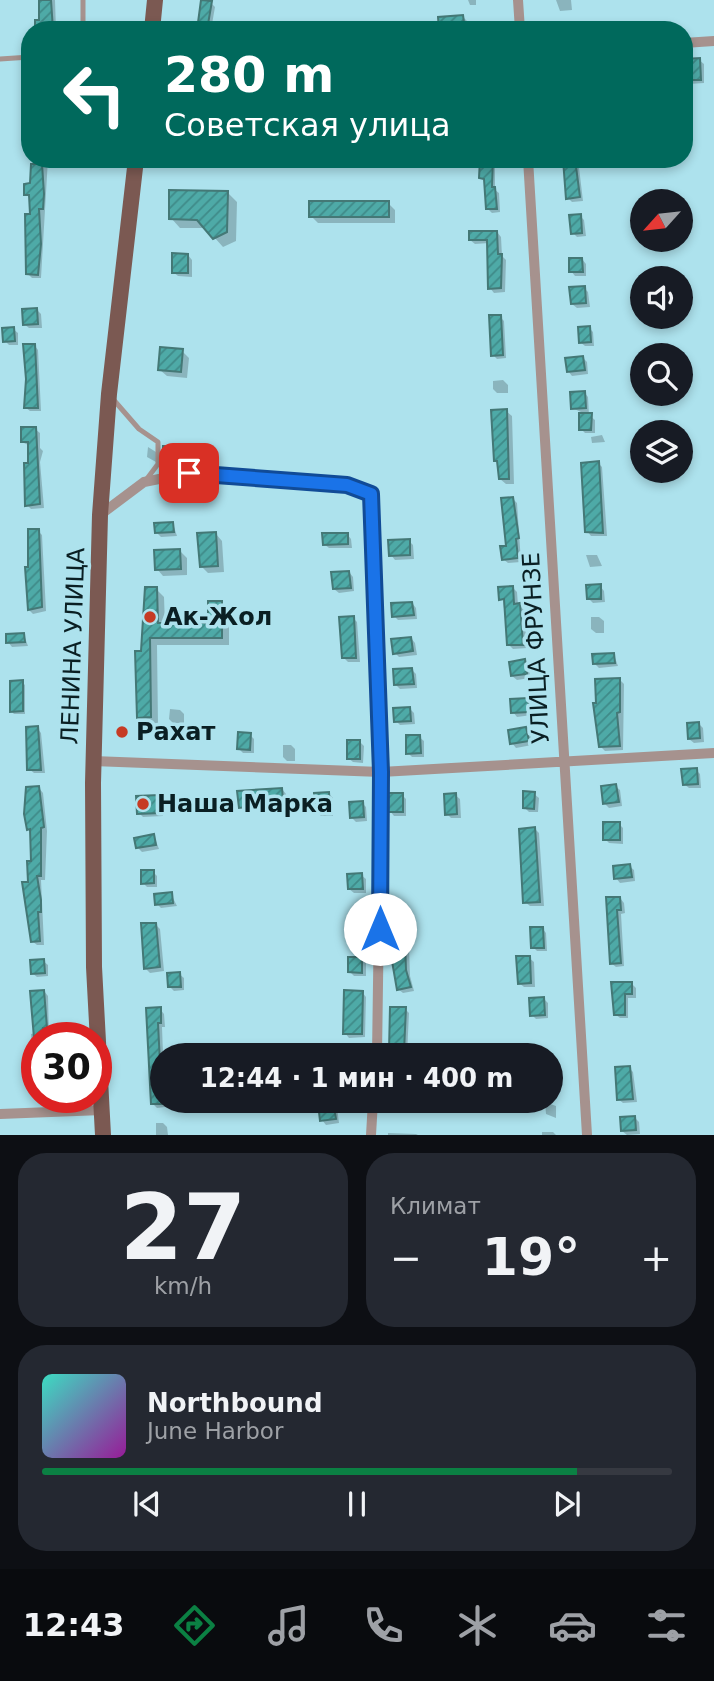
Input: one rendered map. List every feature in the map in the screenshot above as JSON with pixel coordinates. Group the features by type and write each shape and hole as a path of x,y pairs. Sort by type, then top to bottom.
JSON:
{"main road":[{"path":"153,21 155,0"},
{"name":"ЛЕНИНА УЛИЦА","path":"97,1022 94,967 93,761 100,515 109,394 135,168"},
{"name":"ЛЕНИНА УЛИЦА","path":"102,1113 103,1135"}],"street":[{"path":"519,0 520,21"},
{"path":"693,42 714,41"},
{"name":"УЛИЦА ФРУНЗЕ","path":"529,168 587,1135"},
{"path":"100,515 144,482 189,473 347,485 371,494 381,772 377,1043"},
{"path":"93,761 381,772 714,753"},
{"path":"0,1114 26,1113"},
{"path":"371,1135 372,1113"}],"lane":[{"path":"83,0 83,21"},
{"path":"0,60 21,58"},
{"path":"109,394 139,429 158,442 158,464 144,482"}],"building":[{"path":"39,0 51,0 52,21 35,21 39,20"},
{"path":"201,0 212,1 209,21 198,21"},
{"path":"463,15 464,21 438,21 438,17"},
{"path":"693,58 700,58 701,80 693,80"},
{"path":"31,168 42,168 44,194 43,209 39,209 41,244 38,275 26,274 25,214 30,214 29,195 24,195 24,184 30,183"},
{"path":"480,168 493,168 492,187 495,187 497,209 486,209 484,179 479,178"},
{"path":"564,168 576,168 580,197 566,199"},
{"path":"169,190 228,191 227,232 213,239 197,220 169,219"},
{"path":"309,201 389,201 389,217 309,217"},
{"path":"581,214 582,233 571,234 569,215"},
{"path":"469,231 497,231 498,254 502,254 501,288 488,289 487,240 469,240"},
{"path":"172,253 188,254 188,273 172,273"},
{"path":"569,258 582,258 583,272 569,272"},
{"path":"585,286 586,303 571,304 569,287"},
{"path":"37,308 38,324 23,325 22,309"},
{"path":"489,315 501,315 503,355 491,356"},
{"path":"590,326 591,342 579,343 578,327"},
{"path":"14,327 15,341 3,342 2,328"},
{"path":"23,344 35,344 38,408 24,408 26,379"},
{"path":"160,347 183,349 181,372 158,370"},
{"path":"583,356 585,370 567,372 565,358"},
{"path":"585,391 586,408 571,409 570,392"},
{"path":"507,409 509,479 499,479 497,461 494,461 491,410"},
{"path":"579,413 592,413 591,430 579,430"},
{"path":"21,427 36,427 40,504 25,506 24,463 28,463 28,442 21,442"},
{"path":"163,446 181,447 181,460 163,459"},
{"path":"599,461 603,533 585,532 581,463"},
{"path":"513,497 519,538 516,539 518,558 502,560 500,546 506,546 501,498"},
{"path":"173,522 174,532 155,533 154,523"},
{"path":"28,529 39,529 42,607 28,610 25,567 28,567"},
{"path":"216,532 218,566 200,567 197,533"},
{"path":"322,533 348,533 348,544 323,545"},
{"path":"410,539 410,555 389,556 388,540"},
{"path":"180,549 181,569 155,570 154,550"},
{"path":"349,571 351,588 333,589 331,572"},
{"path":"601,584 601,599 587,599 586,585"},
{"path":"513,586 514,604 520,603 523,645 507,645 504,599 499,600 498,587"},
{"path":"145,587 157,587 158,623 208,623 208,601 222,601 222,638 150,638 151,717 137,718 135,651 141,651"},
{"path":"412,602 414,615 392,617 391,603"},
{"path":"354,616 356,658 342,658 339,617"},
{"path":"24,633 25,642 6,643 6,634"},
{"path":"411,637 413,651 393,654 391,639"},
{"path":"614,653 615,663 593,664 592,654"},
{"path":"525,659 527,674 511,676 509,662"},
{"path":"412,668 414,684 394,685 393,669"},
{"path":"620,678 620,712 617,713 620,746 599,747 593,703 596,703 595,679"},
{"path":"23,680 23,711 10,712 10,681"},
{"path":"528,698 529,712 511,713 510,699"},
{"path":"410,707 411,721 394,722 393,708"},
{"path":"699,722 700,738 688,739 687,723"},
{"path":"38,726 41,770 27,770 26,727"},
{"path":"526,727 529,741 510,744 508,730"},
{"path":"238,732 251,733 250,750 237,749"},
{"path":"406,735 420,735 421,753 406,754"},
{"path":"347,740 360,740 360,759 347,759"},
{"path":"697,768 698,784 683,785 681,769"},
{"path":"616,784 619,802 603,804 601,786"},
{"path":"39,786 44,827 41,828 41,876 37,876 41,900 41,912 38,912 40,941 31,942 22,882 28,882 27,861 31,861 30,829 27,830 24,814 26,787"},
{"path":"282,788 283,801 255,802 256,806 239,808 237,791"},
{"path":"523,791 535,792 534,809 523,808"},
{"path":"329,792 330,812 315,813 314,793"},
{"path":"388,793 403,793 403,812 388,812"},
{"path":"456,793 457,814 445,815 444,794"},
{"path":"159,795 160,813 137,814 136,796"},
{"path":"363,801 364,817 350,818 349,802"},
{"path":"603,822 620,822 620,840 603,840"},
{"path":"535,827 540,902 523,903 519,829"},
{"path":"154,834 156,845 136,848 134,838"},
{"path":"630,864 632,877 614,879 613,866"},
{"path":"141,870 154,870 154,883 141,884"},
{"path":"362,873 363,889 348,889 347,874"},
{"path":"172,892 173,903 155,905 154,894"},
{"path":"606,897 620,897 621,910 617,910 621,963 610,964"},
{"path":"389,913 404,913 406,970 411,987 397,990 392,961 388,961"},
{"path":"349,919 361,919 360,934 349,934"},
{"path":"141,923 156,923 160,967 144,969"},
{"path":"530,927 543,927 544,948 531,948"},
{"path":"516,956 530,956 531,983 518,984"},
{"path":"348,957 362,957 362,973 348,972"},
{"path":"44,959 45,973 31,974 30,960"},
{"path":"180,972 181,987 168,987 167,973"},
{"path":"611,982 632,982 632,994 625,994 625,1015 614,1015"},
{"path":"44,990 47,1022 33,1022 30,991"},
{"path":"344,990 363,991 362,1034 343,1034"},
{"path":"544,997 545,1015 530,1016 529,998"},
{"path":"161,1007 161,1023 158,1023 159,1043 150,1043 150,1085 146,1008"},
{"path":"390,1007 406,1007 404,1043 389,1043"},
{"path":"630,1066 633,1099 617,1100 615,1067"},
{"path":"319,1113 335,1113 336,1119 320,1121"},
{"path":"635,1116 636,1130 621,1131 620,1117"}],"place":[{"name":"Ак-Жол","path":"150,617"},
{"name":"Рахат","path":"122,732"},
{"name":"Наша Марка","path":"143,804"}],"route":[{"path":"189,473 347,485 371,494 381,772 380,929"}]}
